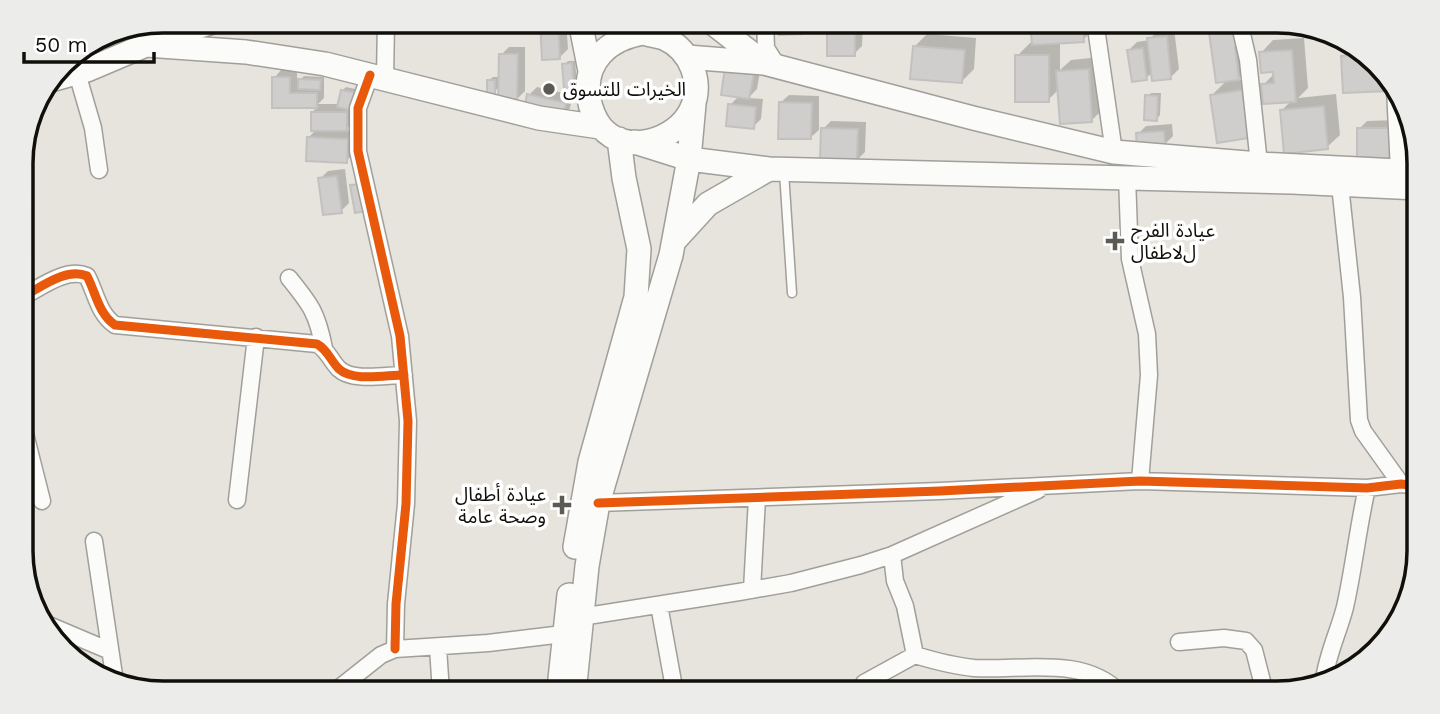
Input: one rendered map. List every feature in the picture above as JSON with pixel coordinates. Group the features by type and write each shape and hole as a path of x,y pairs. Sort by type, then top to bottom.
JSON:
{"main road":[{"path":"67,76 180,33"},
{"path":"582,33 590,71"},
{"path":"1407,179 1114,152 771,65 682,52 663,38 643,33 626,36 610,44 598,55 590,71 587,88 590,106 618,136 689,159 776,169 1340,184 1407,180"},
{"path":"575,681 587,566 598,503 674,242 689,159 696,80 673,33"},
{"path":"727,33 771,65"},
{"path":"146,45 246,52 326,64 539,118 650,141 665,137 678,129 694,104"},
{"path":"560,681 563,634 581,503 636,297 639,249 618,136"},
{"path":"674,242 708,204 776,169"}],"street":[{"path":"384,33 377,77 358,108 358,151 400,336 408,421 406,504 394,649"},
{"path":"765,33 771,65"},
{"path":"1097,33 1114,152"},
{"path":"1241,33 1251,82 1259,164"},
{"path":"84,60 82,72 99,170"},
{"path":"1127,177 1130,260 1147,334 1149,375 1140,481"},
{"path":"1340,184 1352,297 1359,420 1363,431 1401,484"},
{"path":"34,291 68,274 78,272 87,276 100,309 106,319 115,325 256,337 317,344 324,348"},
{"path":"289,278 307,299 318,320 324,348 340,371 359,376 404,375"},
{"path":"237,500 256,337"},
{"path":"33,466 42,501"},
{"path":"598,503 1140,481 1367,488 1407,485"},
{"path":"582,617 791,583 892,555 1047,485"},
{"path":"1325,671 1339,631 1350,582 1356,533 1367,488"},
{"path":"752,590 757,498"},
{"path":"94,541 110,651 109,669"},
{"path":"892,555 895,581 905,606 915,655"},
{"path":"659,605 673,681"},
{"path":"60,630 110,651"},
{"path":"348,681 381,655 394,649 563,634"},
{"path":"1179,642 1224,638 1246,641 1254,650 1262,680"},
{"path":"438,647 440,681"},
{"path":"869,680 915,655 941,663 974,668 1062,668 1090,673 1105,680"}],"lane":[{"path":"776,169 792,293"}],"green space":[{"path":"165,33 89,60 89,57 113,43 146,34"}],"building":[{"path":"541,33 559,33 560,59 542,60"},
{"path":"779,33 802,34 779,35"},
{"path":"827,33 855,33 855,56 827,56"},
{"path":"1031,33 1083,33 1084,42 1032,45"},
{"path":"1209,33 1240,35 1241,46 1235,47 1239,80 1216,83"},
{"path":"1167,36 1171,79 1152,81 1147,38"},
{"path":"913,46 965,50 962,83 910,79"},
{"path":"1143,48 1147,80 1132,82 1127,50"},
{"path":"1292,50 1296,102 1263,104 1261,84 1274,83 1273,72 1261,73 1259,52"},
{"path":"499,54 518,54 517,101 498,101"},
{"path":"1015,55 1049,55 1049,102 1015,102"},
{"path":"1349,55 1356,60 1369,71 1385,91 1343,93 1341,56"},
{"path":"572,63 574,88 564,89 562,64"},
{"path":"725,68 754,73 749,99 721,95"},
{"path":"1089,69 1092,122 1060,124 1056,71"},
{"path":"272,77 290,77 290,93 317,93 317,108 272,108"},
{"path":"298,79 321,80 320,90 298,89"},
{"path":"487,80 495,80 495,94 487,93"},
{"path":"341,90 358,93 354,111 337,107"},
{"path":"1242,90 1249,138 1217,143 1210,95"},
{"path":"527,94 566,103 563,118 524,110"},
{"path":"1145,95 1158,96 1157,121 1144,120"},
{"path":"779,102 812,103 811,139 778,139"},
{"path":"728,104 756,107 754,129 726,126"},
{"path":"1324,106 1328,149 1284,154 1280,110"},
{"path":"311,112 347,112 347,131 311,131"},
{"path":"821,128 858,129 857,162 820,160"},
{"path":"1357,128 1391,128 1391,158 1357,159"},
{"path":"1400,128 1406,146 1407,160 1402,160"},
{"path":"1164,131 1165,145 1137,148 1136,133"},
{"path":"307,137 348,139 347,163 306,161"},
{"path":"337,176 342,213 323,215 318,178"},
{"path":"361,184 366,211 355,213 350,185"}],"cycle path":[{"path":"370,75 358,108 358,151 400,336 408,421 406,504 396,604 395,649"},
{"path":"34,291 62,276 79,274 87,276 101,309 115,325 317,344 345,373 361,377 404,375"},
{"path":"598,503 1140,481 1367,488 1407,485"}],"place":[{"name":"الخيرات للتسوق","path":"549,89"},
{"name":"عيادة الفرح لﻻطفال","path":"1115,241"},
{"name":"عيادة أطفال وصحة عامة","path":"562,505"}]}
